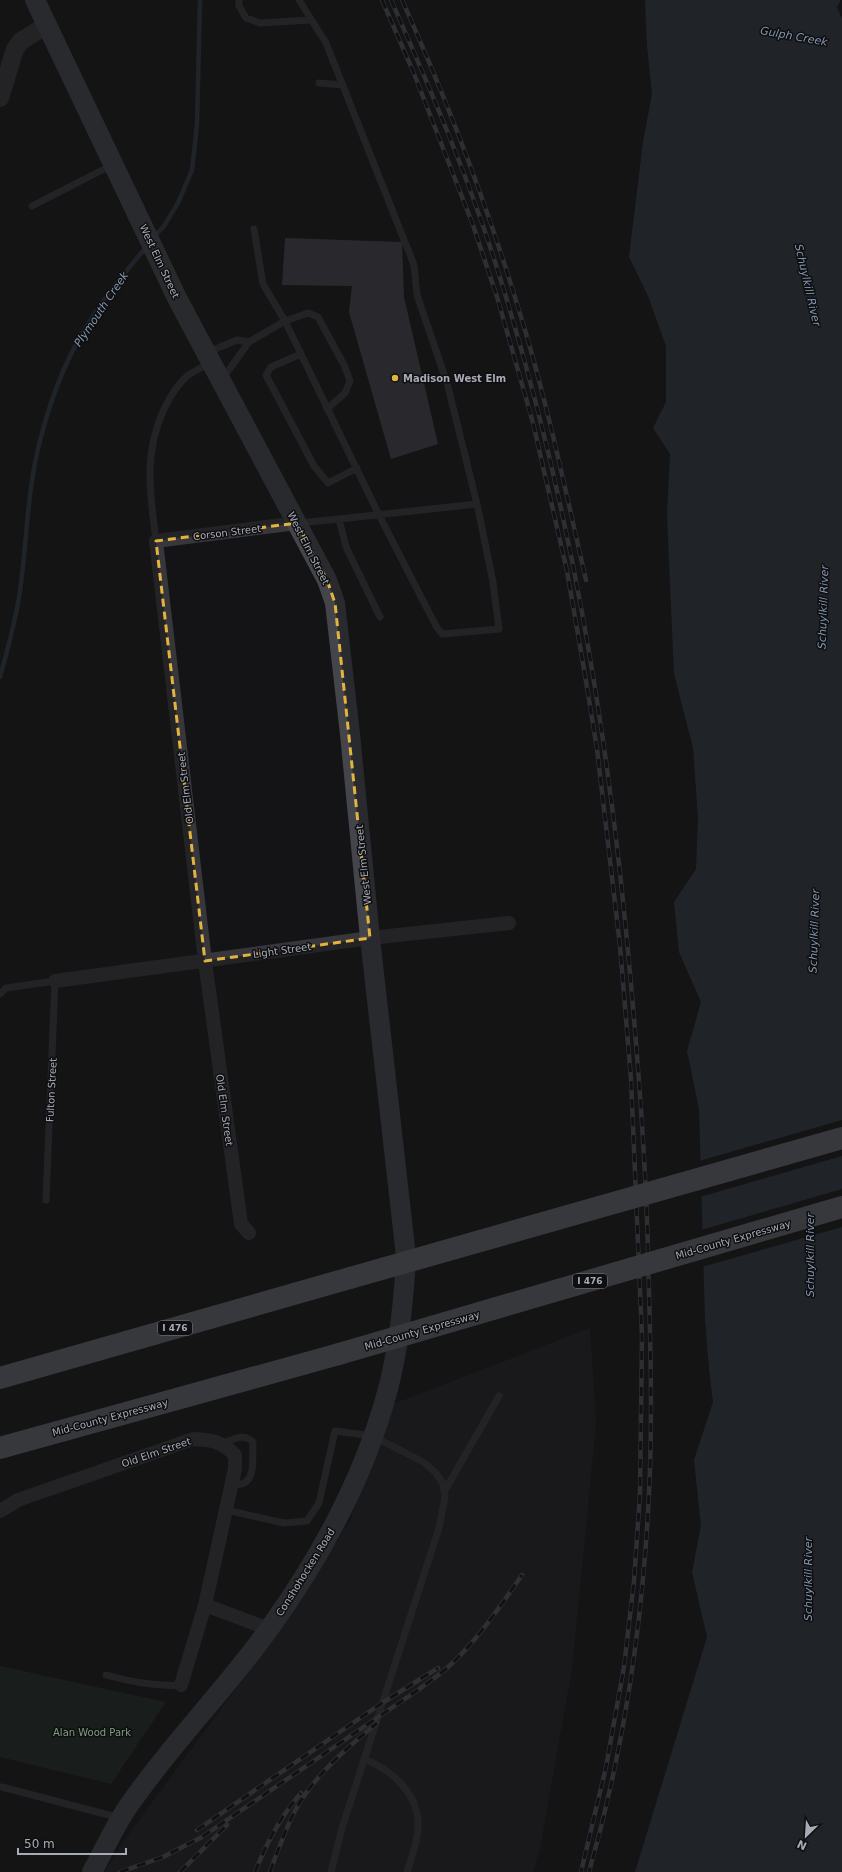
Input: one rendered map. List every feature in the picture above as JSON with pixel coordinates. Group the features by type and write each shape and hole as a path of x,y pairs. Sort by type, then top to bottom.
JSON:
{"highway":[{"name":"I 476","path":"0,1378 842,1138"},
{"name":"Mid-County Expressway","path":"0,1448 339,1354 842,1208"}],"main road":[{"name":"West Elm Street","path":"35,0 177,298 327,580 335,604 350,734 370,938 403,1224"},
{"name":"Conshohocken Road","path":"92,1872 131,1802 269,1630 307,1571 341,1512 373,1436 388,1388 403,1306 406,1256 403,1224"}],"street":[{"path":"0,98 14,49 21,41 47,25"},
{"name":"Corson Street","path":"156,541 297,523"},
{"name":"Old Elm Street","path":"156,541 205,961 241,1224 249,1233"},
{"name":"Light Street","path":"56,980 370,938 509,923"},
{"name":"Old Elm Street","path":"0,1511 18,1500 193,1439 211,1440 222,1444"},
{"path":"181,1685 205,1605 235,1469 235,1455 222,1444"},
{"path":"205,1605 269,1630"}],"lane":[{"path":"239,0 239,6 246,18 260,23 311,20"},
{"path":"254,229 263,284 286,321 378,513 436,626 442,634 499,629 493,582 478,504 446,382 417,295 414,265 326,43 299,0"},
{"path":"319,83 343,85"},
{"path":"32,206 114,164"},
{"path":"221,380 249,342 286,321 308,312 318,317 344,365 350,381 345,393 328,409"},
{"name":"Old Elm Street","path":"156,541 149,472 150,450 159,421 176,388 187,376 209,358 237,340 249,342"},
{"path":"302,354 271,367 266,375 314,466 328,483 357,468"},
{"path":"297,523 378,513 478,504"},
{"path":"339,519 346,547 380,616"},
{"path":"0,994 6,988 56,980"},
{"name":"Fulton Street","path":"46,1200 56,980"},
{"path":"444,1492 499,1396"},
{"path":"226,1510 284,1523 307,1521 319,1503 335,1431 373,1436 425,1463 436,1473 443,1484 444,1511 342,1828 331,1872"},
{"path":"222,1444 242,1436 250,1439 252,1442 251,1470 249,1479 244,1483 231,1486"},
{"path":"106,1675 130,1682 156,1685 181,1685"},
{"path":"364,1759 383,1768 393,1776 410,1795 416,1807 418,1821 417,1835 407,1872"},
{"path":"2,1787 122,1818"}],"highlighted area":[{"path":"297,523 327,580 335,603 370,938 205,961 156,541"}],"shaded area":[{"path":"590,1328 596,1424 572,1668 540,1849 533,1872 104,1872 123,1842 287,1619 350,1521 388,1406"}],"green space":[{"name":"Alan Wood Park","path":"0,1666 166,1702 111,1784 0,1757"}],"water":[{"path":"645,0 841,0 837,7 842,19 842,1872 635,1872 707,1637 692,1572 701,1526 694,1460 713,1402 705,1320 699,1109 687,1051 701,1002 679,952 674,902 696,869 698,818 693,748 674,674 667,515 670,454 653,428 666,402 666,346 648,296 629,257 643,142 652,94 647,46"}],"pier":[{"path":"842,1120 842,1156 700,1197 699,1161"},
{"path":"842,1189 842,1227 702,1267 701,1230"}],"building":[{"name":"Madison West Elm","path":"285,238 402,242 404,297 438,444 391,459 349,312 352,286 282,285"}],"waterway":[{"name":"Plymouth Creek","path":"154,237 164,226 178,203 192,170 197,125 200,0"},
{"name":"Plymouth Creek","path":"0,677 12,634 18,602 32,478 52,400 75,346 89,322 113,288 147,246"}],"railway":[{"path":"382,0 413,71 473,225 498,300 533,423 567,571 585,675 597,749 620,946 631,1079 642,1337 640,1494 634,1581 624,1667 606,1767 581,1872"},
{"path":"391,0 448,132 486,234 523,356 546,444 584,623 612,803 622,893 637,1051 646,1186 651,1373 649,1493 642,1589 630,1684 612,1779 589,1872"},
{"path":"402,0 450,113 506,268 546,408 586,580"},
{"path":"120,1872 163,1857 202,1837 436,1677 468,1647 496,1612 522,1575"},
{"path":"197,1830 382,1703 438,1668"},
{"path":"270,1872 289,1822 305,1795 323,1772 377,1723"},
{"path":"255,1872 264,1850 275,1830 293,1802 301,1793"},
{"path":"180,1872 227,1825"}],"place":[{"name":"Madison West Elm","path":"395,378"}],"water label":[{"name":"Gulph Creek","path":"794,36"},
{"name":"Schuylkill River","path":"808,285"},
{"name":"Schuylkill River","path":"823,607"},
{"name":"Schuylkill River","path":"814,931"},
{"name":"Schuylkill River","path":"810,1255"},
{"name":"Schuylkill River","path":"808,1579"}]}
